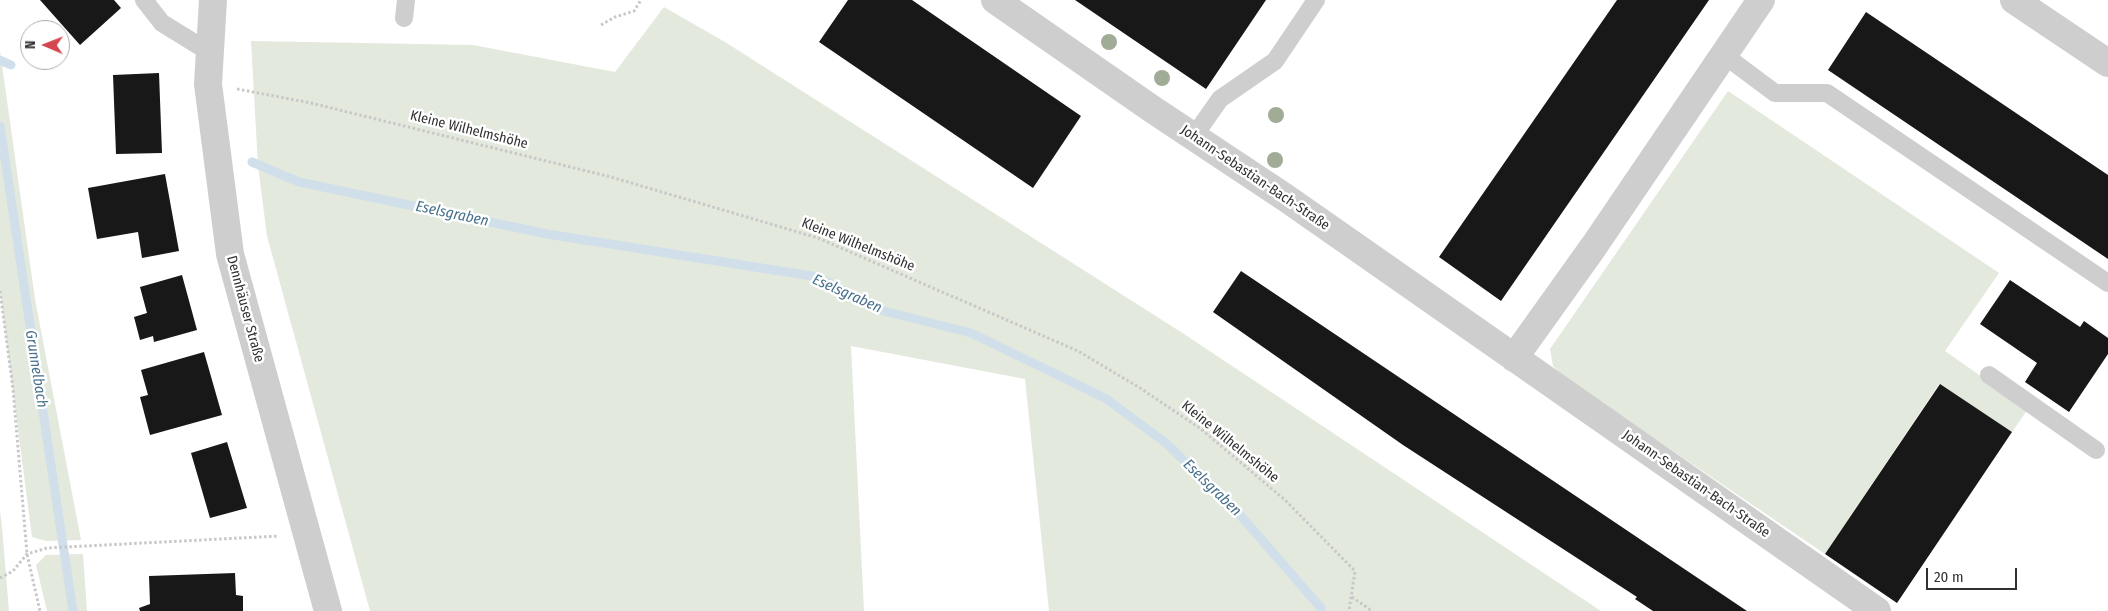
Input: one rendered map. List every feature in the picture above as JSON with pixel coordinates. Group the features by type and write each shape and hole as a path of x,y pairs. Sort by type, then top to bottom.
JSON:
{"street":[{"name":"Dennhäuser Straße","path":"213,0 208,84 230,254 328,611"},
{"name":"Johann-Sebastian-Bach-Straße","path":"994,0 1286,198 1877,611"},
{"path":"1514,358 1594,246 1761,0"},
{"path":"2014,0 2108,63"}],"lane":[{"path":"144,0 162,23 209,52"},
{"path":"404,18 406,0"},
{"path":"1194,136 1220,99 1275,60 1316,0"},
{"path":"1724,55 1775,93 1827,93 2108,283"},
{"path":"1989,375 2096,450"}],"path":[{"path":"601,25 634,10 641,0"},
{"name":"Kleine Wilhelmshöhe","path":"208,84 311,102 611,177 818,238 1078,351 1140,388 1201,430 1285,500 1355,571 1349,611"},
{"path":"0,291 13,389 28,554 40,611"},
{"path":"0,578 14,571 28,554 47,548 307,535"},
{"path":"1352,596 1372,611"}],"shaded area":[{"path":"664,7 725,42 1184,334 1601,611 1049,611 1025,379 851,346 864,611 370,611 267,236 258,166 251,41 473,45 615,72"},
{"path":"0,51 35,299 81,540 46,541 32,537 0,291"},
{"path":"1728,91 1999,273 1945,351 2028,409 2012,432 1939,384 1825,554 1565,378 1553,366 1550,349"},
{"path":"0,511 2,527 9,611 0,611"},
{"path":"83,554 87,611 47,611 36,565 46,555"}],"building":[{"path":"40,0 114,0 121,8 80,45 70,34 70,20 58,20"},
{"path":"848,0 912,0 1081,116 1033,188 819,42"},
{"path":"1075,0 1266,0 1206,89"},
{"path":"1617,0 1709,0 1501,301 1439,257"},
{"path":"1866,12 2108,175 2108,259 1828,70"},
{"path":"159,73 162,153 116,154 113,75"},
{"path":"165,174 179,251 142,258 138,232 97,239 88,188"},
{"path":"1241,271 1747,611 1653,611 1635,599 1637,597 1403,445 1213,312"},
{"path":"182,275 197,330 154,342 153,336 140,340 134,317 147,313 140,287"},
{"path":"2010,280 2080,327 2084,321 2108,338 2108,354 2069,412 2025,382 2037,363 1980,324"},
{"path":"204,352 222,415 150,435 140,397 148,395 141,370"},
{"path":"1940,384 2012,432 1897,603 1825,554"},
{"path":"227,442 247,508 210,518 191,453"},
{"path":"235,573 236,595 243,596 243,611 140,611 139,608 150,604 149,576"}],"waterway":[{"name":"Eselsgraben","path":"0,60 11,65"},
{"name":"Grunnelbach","path":"0,126 73,611"},
{"name":"Eselsgraben","path":"252,162 299,182 547,234 818,277 880,310 971,333 1105,398 1166,443 1241,516 1321,608"}]}
